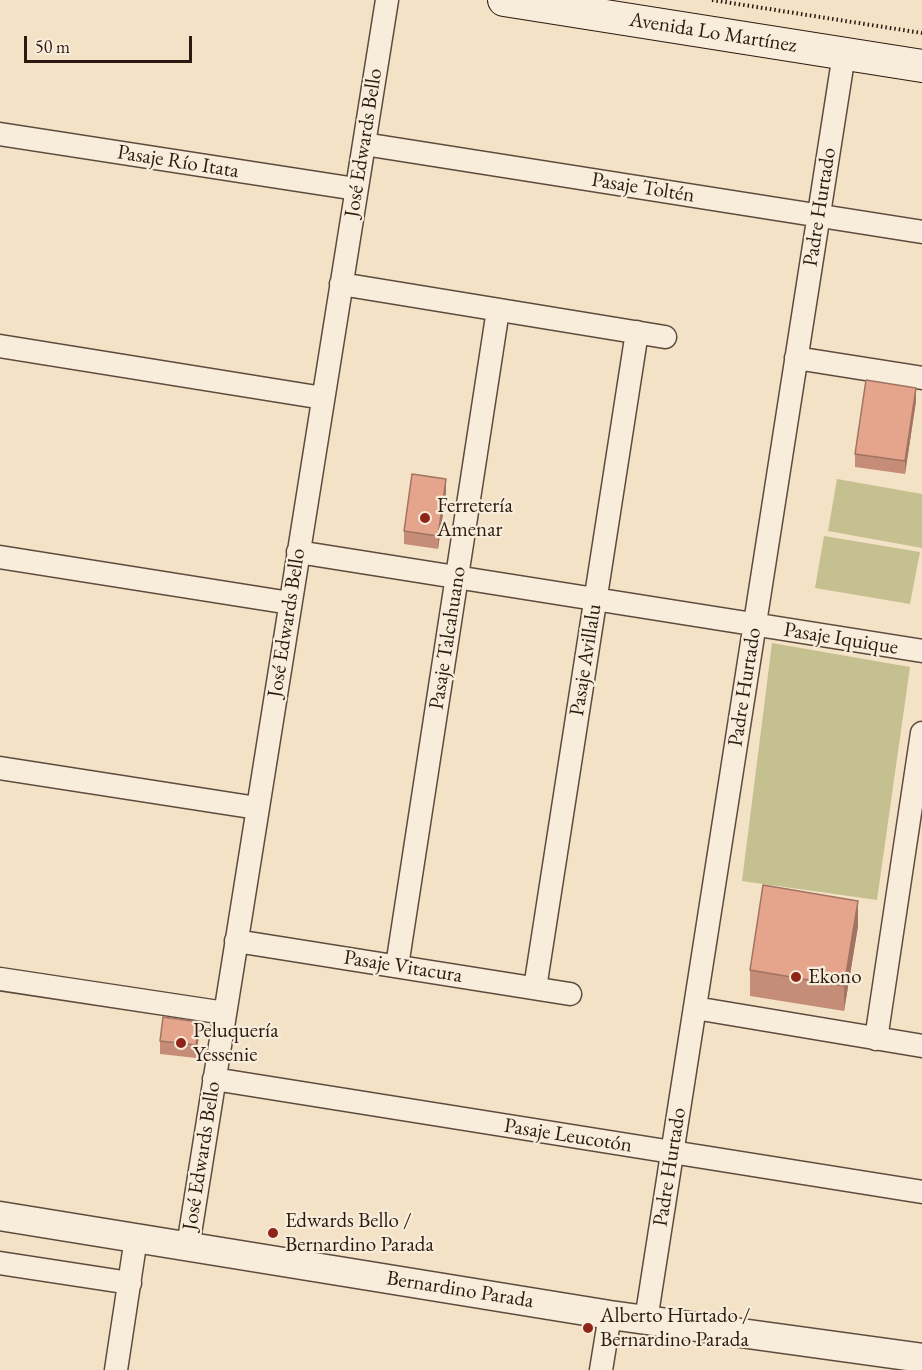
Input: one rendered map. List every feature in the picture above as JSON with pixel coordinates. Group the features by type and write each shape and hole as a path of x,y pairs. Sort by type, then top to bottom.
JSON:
{"main road":[{"name":"Avenida Lo Martínez","path":"504,0 922,66"}],"street":[{"name":"José Edwards Bello","path":"188,1246 387,0"},
{"name":"Padre Hurtado","path":"646,1320 843,54"},
{"name":"Pasaje Río Itata","path":"0,134 356,189"},
{"name":"Pasaje Toltén","path":"364,144 922,232"},
{"path":"341,284 665,337"},
{"name":"Pasaje Talcahuano","path":"397,966 498,310"},
{"name":"Pasaje Avillalu","path":"535,988 637,332"},
{"path":"0,346 323,398"},
{"path":"796,358 922,378"},
{"name":"Pasaje Iquique","path":"298,552 922,651"},
{"path":"0,557 290,603"},
{"path":"876,1039 922,733"},
{"path":"0,768 257,808"},
{"name":"Pasaje Vitacura","path":"236,941 570,994"},
{"path":"0,979 225,1013"},
{"path":"694,1008 922,1046"},
{"name":"Pasaje Leucotón","path":"214,1079 922,1191"},
{"name":"Bernardino Parada","path":"0,1216 610,1315 922,1358"},
{"path":"116,1370 136,1238"},
{"path":"0,1263 129,1283"},
{"path":"601,1370 610,1315"}],"path":[{"path":"712,0 922,33"}],"shaded area":[{"path":"837,479 922,494 922,548 828,531"},
{"path":"824,536 920,552 910,604 815,588"},
{"path":"772,643 910,667 877,900 742,881"}],"building":[{"path":"866,380 916,388 905,461 855,454"},
{"name":"Ferretería Amenar","path":"412,474 446,479 438,536 404,531"},
{"path":"763,885 858,901 844,986 750,970"},
{"path":"163,1017 199,1022 196,1045 160,1041"}],"place":[{"name":"Ferretería Amenar","path":"425,518"},
{"name":"Ekono","path":"796,977"},
{"name":"Peluquería Yessenie","path":"181,1043"},
{"name":"Edwards Bello / Bernardino Parada","path":"273,1233"},
{"name":"Alberto Hurtado / Bernardino Parada","path":"588,1328"}]}
